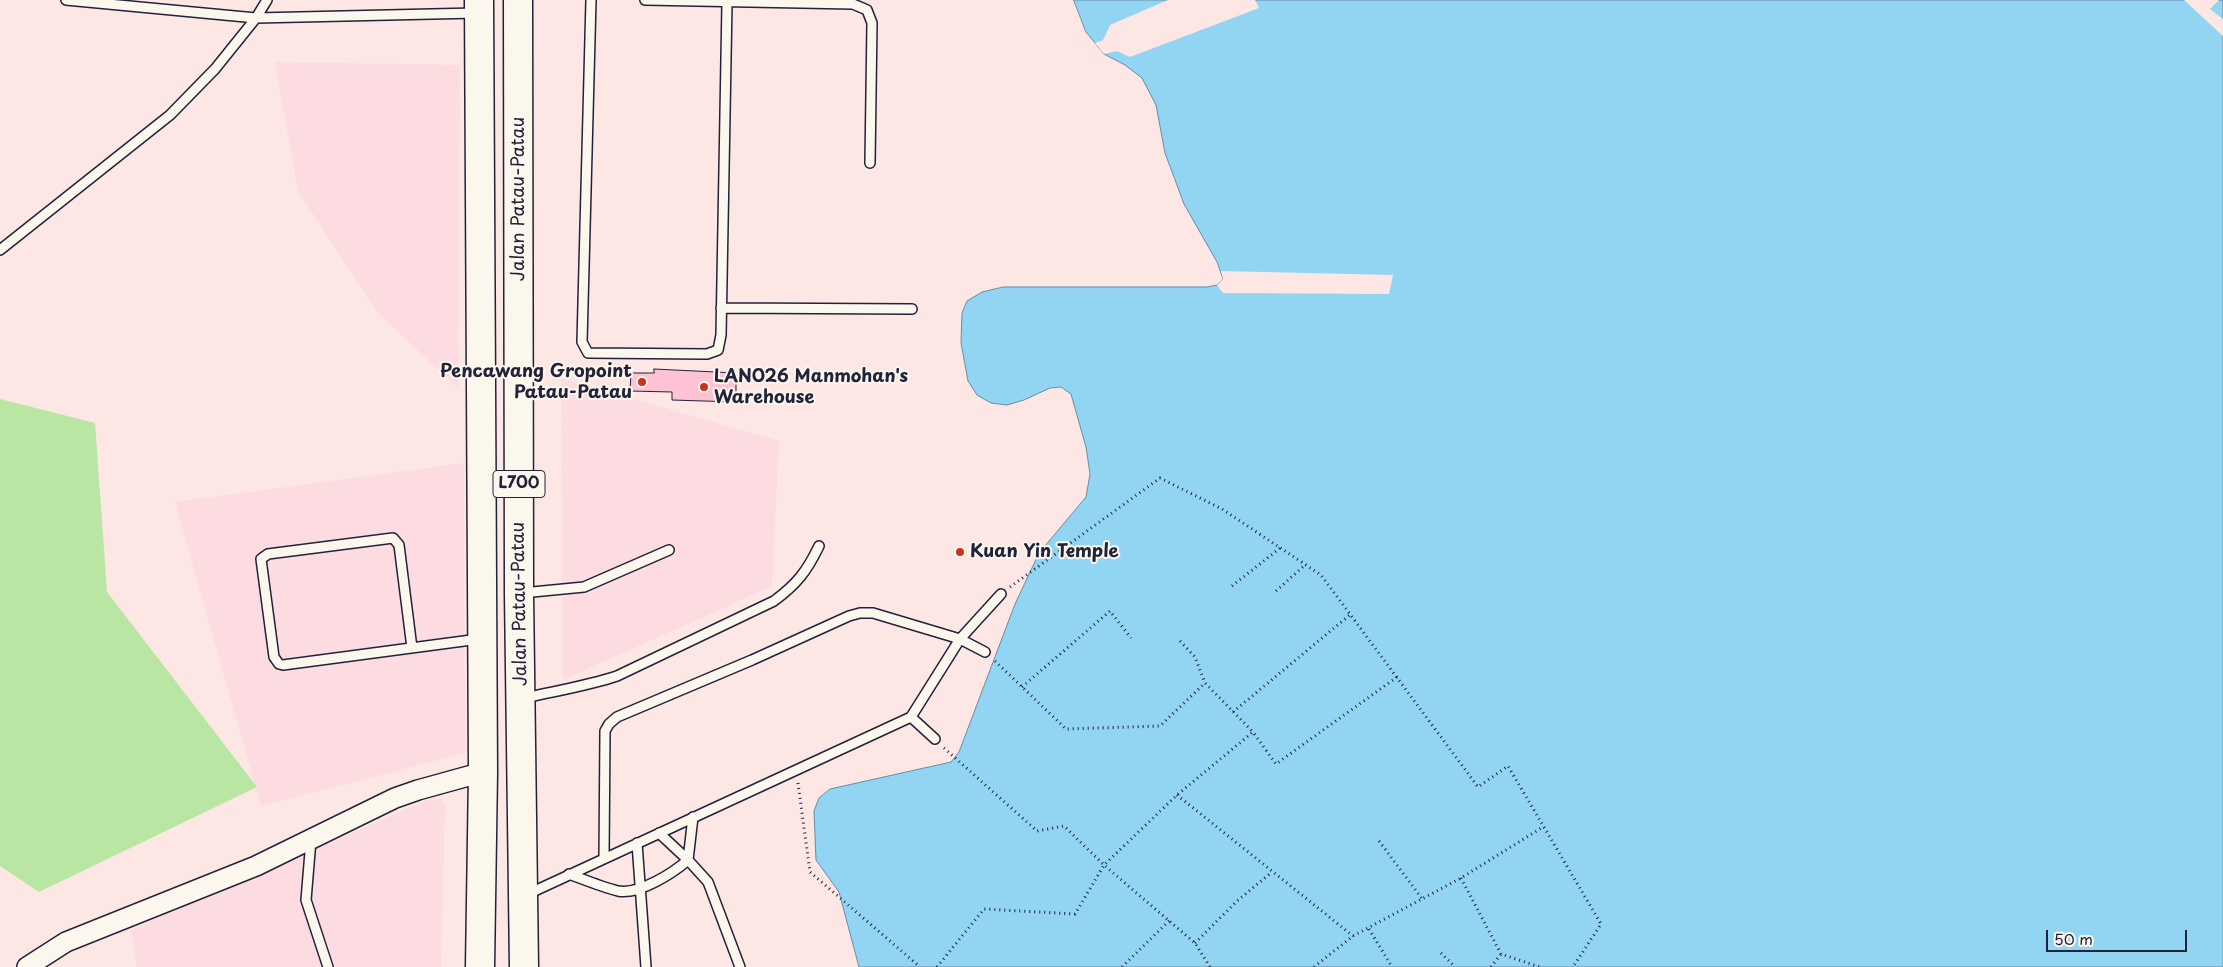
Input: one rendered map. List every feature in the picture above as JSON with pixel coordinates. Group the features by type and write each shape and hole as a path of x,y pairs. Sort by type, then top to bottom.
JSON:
{"main road":[{"name":"Jalan Patau-Patau","path":"518,0 519,594 522,699 524,967"},
{"name":"Jalan Patau-Patau","path":"479,6 483,638 480,967"}],"street":[{"path":"27,967 66,942 256,866 395,798 483,772"}],"lane":[{"path":"66,0 256,18 479,6"},
{"path":"0,250 170,115 215,69 256,18 267,0"},
{"path":"591,0 582,342 588,353 707,354 718,350 721,336 727,3"},
{"path":"645,0 854,4 866,10 872,23 870,163"},
{"path":"721,308 912,308"},
{"path":"412,648 398,545 393,538 268,554 261,559 274,657 279,664 412,648 483,638"},
{"path":"522,699 566,688 591,685 617,676 774,600 793,587 808,569 819,546"},
{"path":"519,594 584,587 669,550"},
{"path":"524,895 911,717 960,639 1001,594"},
{"path":"604,858 605,731 609,724 617,717 752,660 849,616 860,613 874,613 960,639 985,652"},
{"path":"911,717 935,739"},
{"path":"570,874 620,891 640,888 676,871 688,860 693,817"},
{"path":"659,833 708,882 740,967"},
{"path":"311,840 306,900 328,967"},
{"path":"637,843 646,967"}],"path":[{"path":"1001,594 1160,478 1222,509 1321,576 1352,614 1478,787 1508,766 1542,827 1601,924 1573,967"},
{"path":"1232,586 1280,548"},
{"path":"1276,591 1305,565"},
{"path":"1022,687 1110,611 1131,638"},
{"path":"1234,712 1352,614"},
{"path":"1180,641 1195,657 1205,683 1253,732 1276,764 1397,677"},
{"path":"985,652 1066,729 1160,726 1205,683"},
{"path":"937,967 984,909 1075,914 1104,864 1177,795 1253,732"},
{"path":"935,739 1037,831 1064,826 1104,864 1195,942 1210,967"},
{"path":"796,770 810,872 920,967"},
{"path":"1177,795 1353,936"},
{"path":"1314,967 1353,936 1423,900 1542,827"},
{"path":"1379,841 1423,900"},
{"path":"1195,942 1237,901 1272,872"},
{"path":"1461,878 1501,954 1540,967"},
{"path":"1122,967 1170,920"},
{"path":"1369,929 1392,967"},
{"path":"1441,953 1455,967"},
{"path":"1491,967 1501,954"}],"shaded area":[{"path":"275,62 460,65 458,388 379,314 298,191"},
{"path":"561,378 779,441 772,586 563,680"},
{"path":"464,463 465,753 261,806 175,502"},
{"path":"441,798 445,807 441,967 137,967 131,930 427,800"}],"green space":[{"path":"0,399 95,423 107,592 257,787 39,892 0,866"}],"water":[{"path":"1074,0 2223,0 2223,967 859,967 839,892 816,860 814,811 819,798 830,789 951,762 959,752 1015,604 1039,553 1086,497 1090,474 1086,447 1071,394 1061,387 1050,388 1024,400 1007,405 991,403 977,395 968,381 961,343 962,313 967,301 982,292 1003,287 1207,287 1217,285 1223,279 1217,262 1184,204 1165,153 1156,105 1142,78 1125,65 1104,54 1086,32"}],"pier":[{"path":"1168,0 1255,0 1259,8 1130,57 1117,51 1104,54 1095,43 1103,40 1110,25"},
{"path":"2184,0 2219,0 2210,9 2223,19 2223,36"},
{"path":"1221,271 1393,275 1389,294 1223,293 1217,285 1223,279"}],"building":[{"name":"LAN026 Manmohan's Warehouse","path":"654,369 736,373 736,402 672,400 672,392 630,391 631,373 654,373"}],"place":[{"name":"Pencawang Gropoint Patau-Patau","path":"642,382"},
{"name":"LAN026 Manmohan's Warehouse","path":"704,387"},
{"name":"Kuan Yin Temple","path":"960,552"}]}
